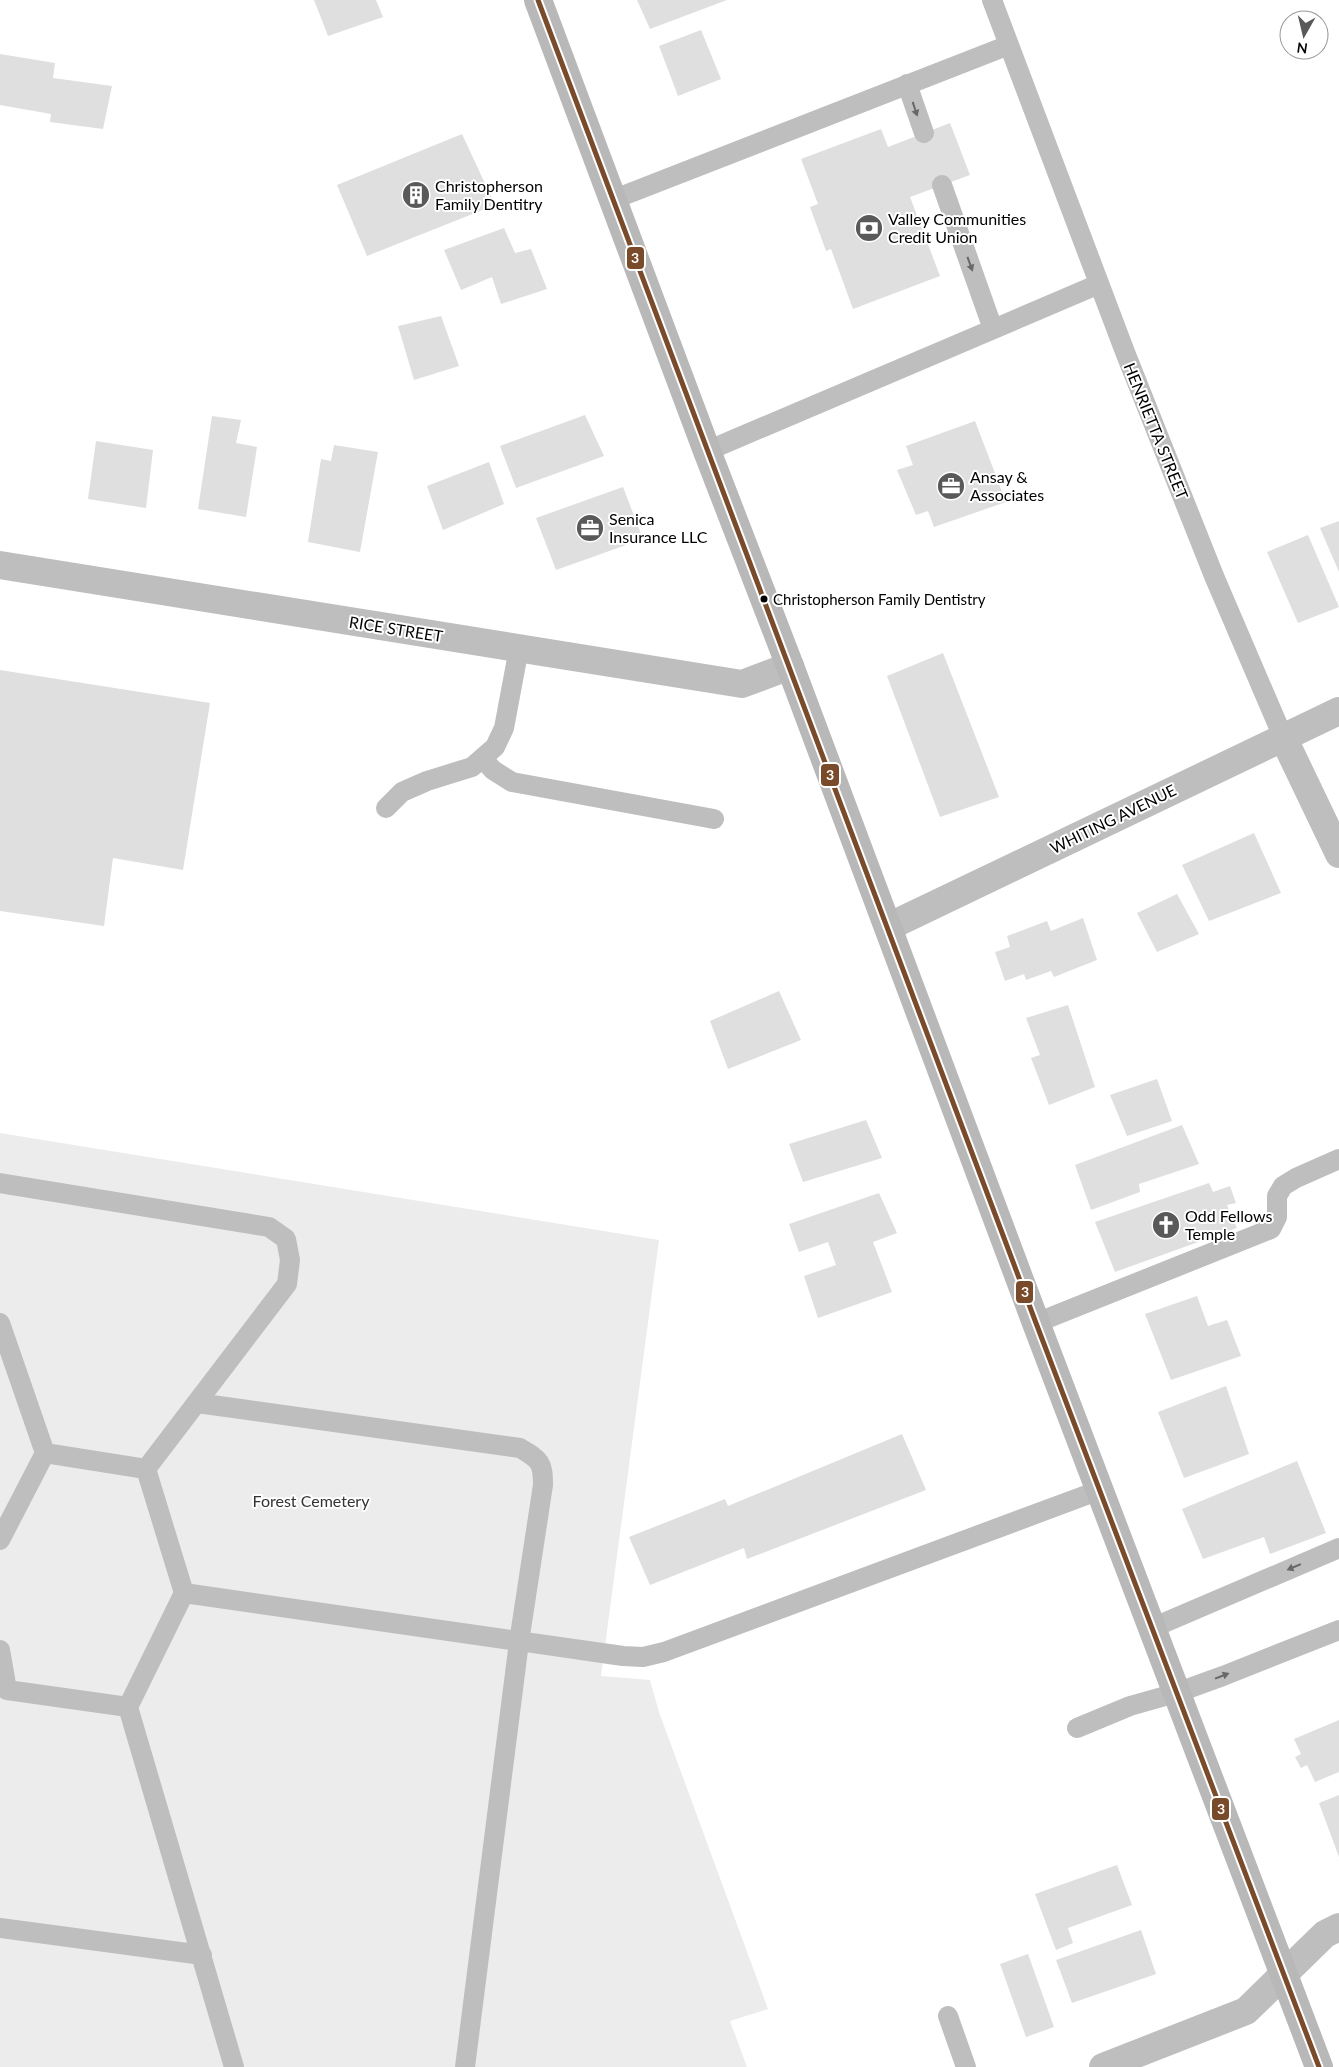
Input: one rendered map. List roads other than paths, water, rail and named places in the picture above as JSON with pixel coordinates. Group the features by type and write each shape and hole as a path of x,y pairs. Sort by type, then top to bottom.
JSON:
{"main road":[{"path":"538,0 1036,1323 1319,2067"}],"street":[{"name":"RICE STREET","path":"0,565 742,684 790,666"},
{"name":"WHITING AVENUE","path":"888,927 1339,711"},
{"name":"HENRIETTA STREET","path":"1283,737 1339,854"},
{"path":"1103,2067 1246,2011 1325,1934 1339,1927"}],"lane":[{"name":"HENRIETTA STREET","path":"992,0 1099,284 1214,576 1283,737"},
{"path":"612,200 1009,45"},
{"path":"907,84 924,133"},
{"path":"942,185 993,329"},
{"path":"707,451 1099,284"},
{"path":"386,808 402,792 427,781 472,767 483,760 495,747 504,728 519,648"},
{"path":"483,760 493,770 512,782 714,819"},
{"path":"1036,1323 1271,1229 1277,1216 1277,1196 1283,1186 1296,1178 1339,1159"},
{"path":"0,1183 269,1227 286,1238 290,1260 287,1284 146,1469"},
{"path":"0,1323 8,1369 45,1453"},
{"path":"197,1403 520,1448 534,1456 543,1468 543,1485 519,1642 466,2067"},
{"path":"45,1453 146,1469"},
{"path":"0,1540 45,1453"},
{"path":"146,1469 184,1594 128,1708 234,2067"},
{"path":"184,1594 519,1642 643,1657 673,1648 1100,1490"},
{"path":"1152,1628 1339,1548"},
{"path":"1077,1728 1130,1706 1176,1693 1339,1630"},
{"path":"0,1650 3,1696 128,1708"},
{"path":"0,1928 202,1955"},
{"path":"948,2016 966,2067"}],"place":[{"name":"Christopherson Family Dentitry","path":"416,195"},
{"name":"Valley Communities Credit Union","path":"869,228"},
{"name":"Ansay & Associates","path":"951,486"},
{"name":"Senica Insurance LLC","path":"590,528"},
{"name":"Christopherson Family Dentistry","path":"764,599"},
{"name":"Odd Fellows Temple","path":"1166,1225"}],"park label":[{"name":"Forest Cemetery","path":"311,1501"}]}
